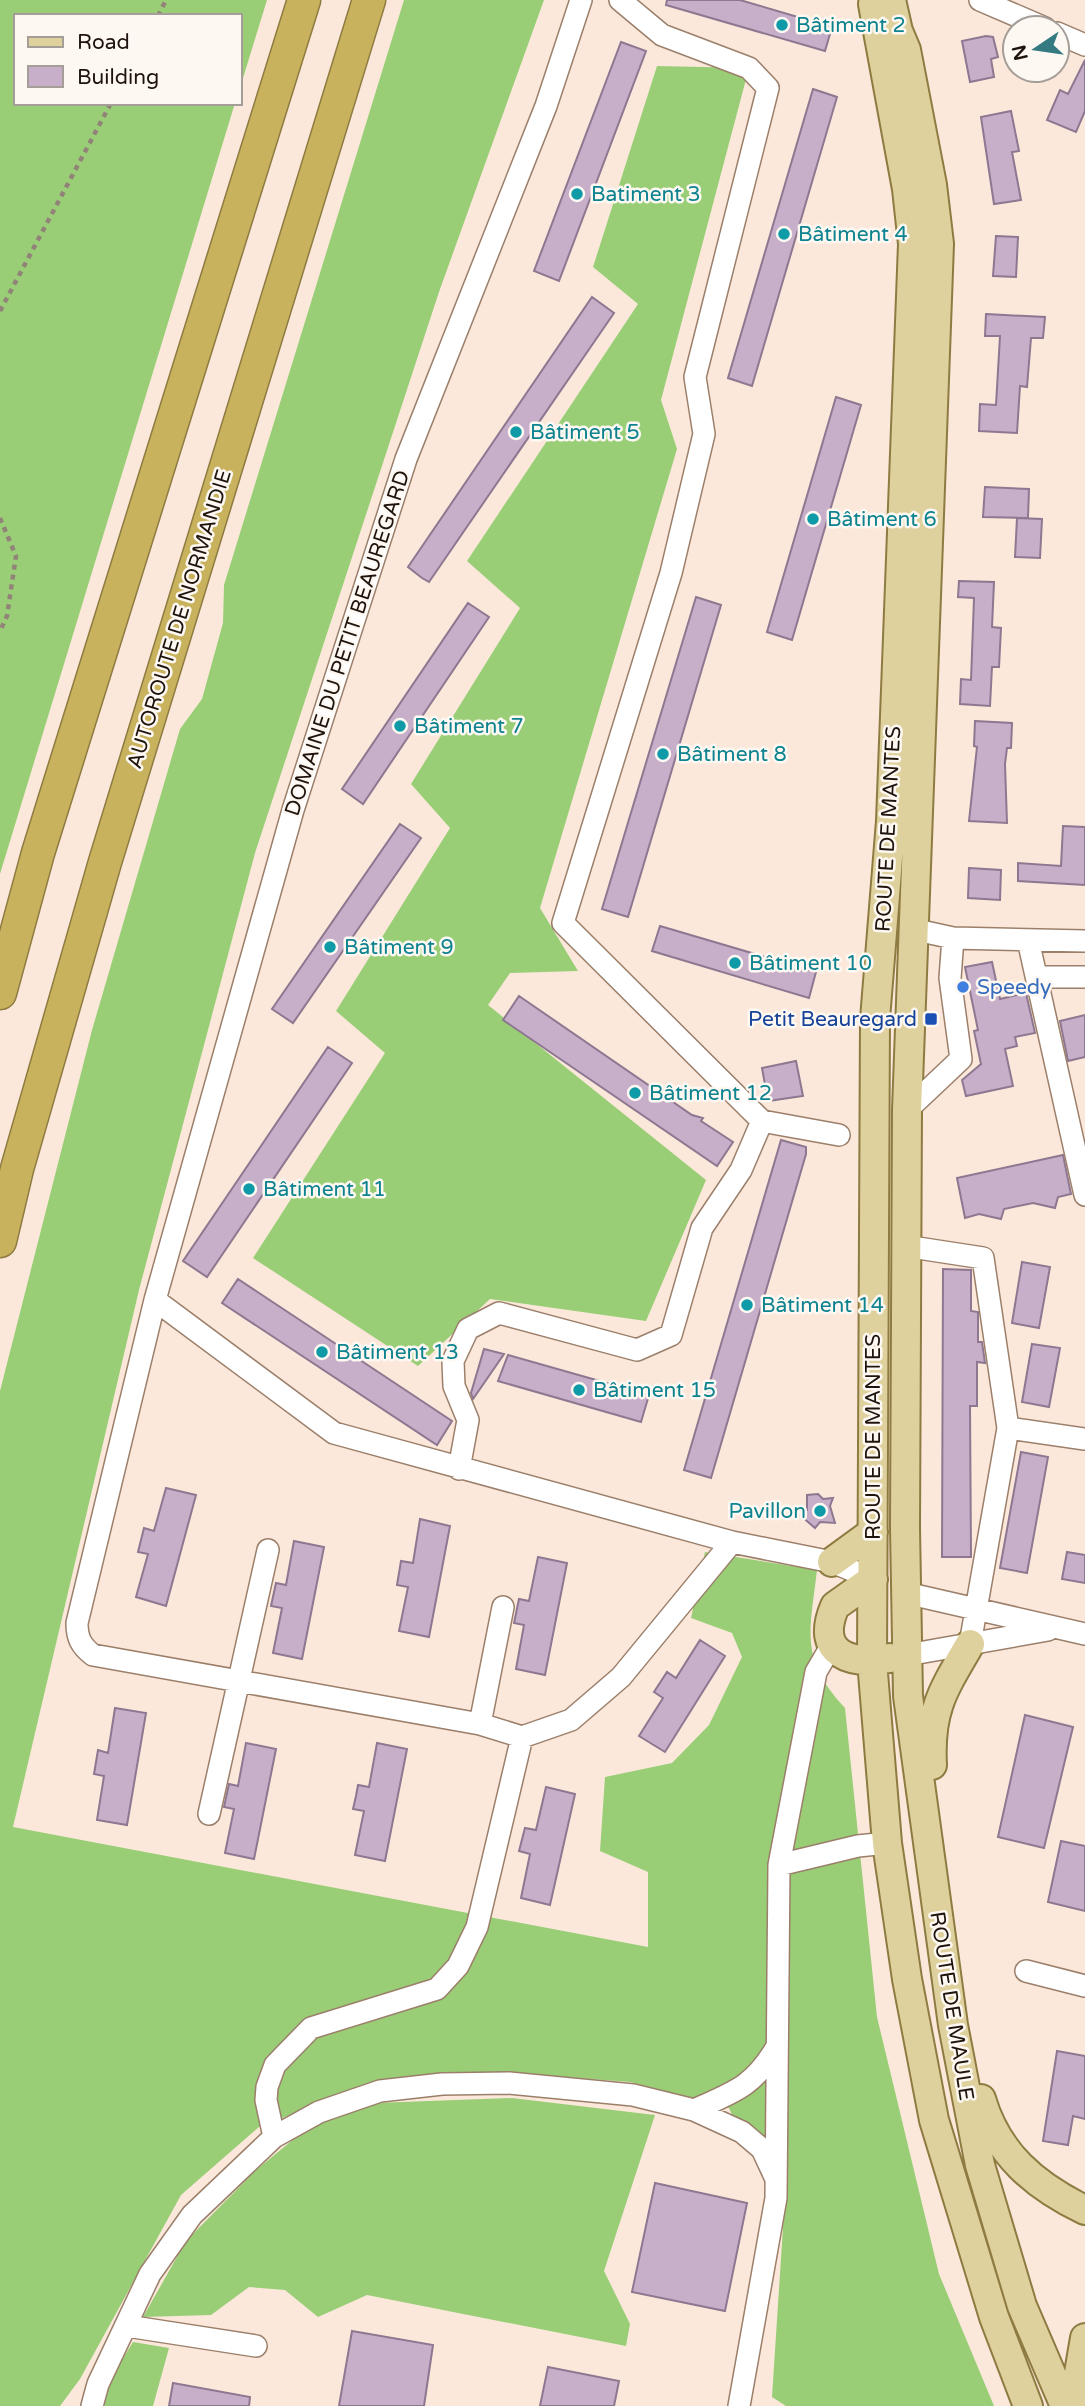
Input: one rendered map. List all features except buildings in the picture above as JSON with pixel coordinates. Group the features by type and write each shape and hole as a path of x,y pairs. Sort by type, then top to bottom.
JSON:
{"highway":[{"path":"0,993 38,853 304,0"},
{"name":"AUTOROUTE DE NORMANDIE","path":"0,1241 17,1169 105,862 369,0"}],"main road":[{"name":"ROUTE DE MANTES","path":"872,1661 876,1019 891,821 913,244 907,189 873,0"},
{"name":"ROUTE DE MANTES","path":"891,0 898,31 906,50 932,185 939,244 907,1111 906,1592"},
{"path":"902,0 908,29 906,50"},
{"path":"832,1562 873,1532"},
{"path":"906,1592 873,1579 835,1606 829,1628 833,1643 848,1659 872,1661 907,1655"},
{"name":"ROUTE DE MAULE","path":"906,1592 908,1696 922,1808 953,2025 980,2165 1021,2306 1065,2406"},
{"path":"922,1808 934,1796 930,1737 934,1709 970,1644"},
{"name":"ROUTE DE MAULE","path":"872,1661 887,1843 907,1979 934,2120 994,2317 1028,2406"},
{"path":"953,2025 992,2131 1004,2148 1027,2176 1085,2210"},
{"path":"1083,2406 1078,2379 1085,2337"}],"street":[{"name":"DOMAINE DU PETIT BEAUREGARD","path":"522,1737 480,1724 238,1683 93,1654 83,1647 77,1634 77,1623 155,1300 293,810 406,459 546,106 581,0"},
{"path":"620,0 662,35 749,68 768,88 695,377 704,434 671,573 563,923 762,1121 839,1135"},
{"path":"980,0 1012,14"},
{"path":"912,929 953,938 1085,941"},
{"path":"907,1111 961,1059 950,978 953,938"},
{"path":"1028,940 1085,1195"},
{"path":"1037,977 1085,977"},
{"path":"458,1469 468,1420 454,1387 453,1361 468,1329 499,1313 637,1350 671,1335 702,1228 741,1170 762,1121"},
{"path":"905,1246 983,1258 1008,1428 970,1644"},
{"path":"155,1300 334,1433 732,1542 832,1562 873,1579"},
{"path":"1008,1428 1085,1438"},
{"path":"274,2137 266,2101 267,2087 275,2065 311,2028 437,1989 458,1966 477,1927 522,1737 571,1720 621,1677 732,1542"},
{"path":"209,1814 268,1550"},
{"path":"906,1592 1085,1634"},
{"path":"480,1724 503,1607"},
{"path":"907,1655 1057,1629"},
{"path":"739,2406 776,2198 779,1865 816,1672 833,1643"},
{"path":"779,1865 858,1846 887,1843"},
{"path":"1026,1971 1085,1986"},
{"path":"694,2110 736,2091 760,2074 777,2046"},
{"path":"92,2406 98,2384 150,2274 192,2215 274,2137 319,2112 380,2091 442,2084 509,2083 633,2095 694,2110 743,2133 762,2149 776,2179"},
{"path":"127,2326 256,2346"}],"path":[{"path":"0,311 110,105"},
{"path":"0,518 16,556 6,616 0,631"}],"green space":[{"path":"0,0 267,0 242,81 242,14 14,14 14,105 234,105 0,874"},
{"path":"404,0 544,0 439,292 255,853 139,1290 13,1827 648,1947 648,1872 600,1851 605,1777 672,1763 709,1725 742,1657 732,1633 691,1618 705,1552 817,1570 811,1644 820,1674 845,1708 877,2017 939,2274 994,2406 786,2406 772,2397 786,2181 778,2146 734,2119 729,2108 630,2082 497,2072 381,2080 259,2127 181,2195 80,2379 60,2406 0,2406 0,1391 92,1030 180,729 202,699 223,623 224,585"},
{"path":"657,66 749,68 661,400 677,449 540,908 578,971 510,973 488,1005 706,1180 646,1321 490,1299 418,1366 253,1258 385,1053 336,1011 450,828 411,784 520,608 467,561 638,304 593,267"},
{"path":"512,2098 655,2115 604,2271 630,2324 626,2346 367,2295 318,2317 285,2290 249,2287 211,2315 143,2317 186,2241 256,2170 311,2125 374,2103"},
{"path":"133,2342 169,2348 153,2406 101,2406 106,2385"}],"place":[{"name":"Bâtiment 2","path":"782,25"},
{"name":"Batiment 3","path":"577,194"},
{"name":"Bâtiment 4","path":"784,234"},
{"name":"Bâtiment 5","path":"516,432"},
{"name":"Bâtiment 6","path":"813,519"},
{"name":"Bâtiment 7","path":"400,726"},
{"name":"Bâtiment 8","path":"663,754"},
{"name":"Bâtiment 9","path":"330,947"},
{"name":"Bâtiment 10","path":"735,963"},
{"name":"Speedy","path":"963,987"},
{"name":"Petit Beauregard","path":"931,1019"},
{"name":"Bâtiment 12","path":"635,1093"},
{"name":"Bâtiment 11","path":"249,1189"},
{"name":"Bâtiment 14","path":"747,1305"},
{"name":"Bâtiment 13","path":"322,1352"},
{"name":"Bâtiment 15","path":"579,1390"},
{"name":"Pavillon","path":"820,1511"}]}
